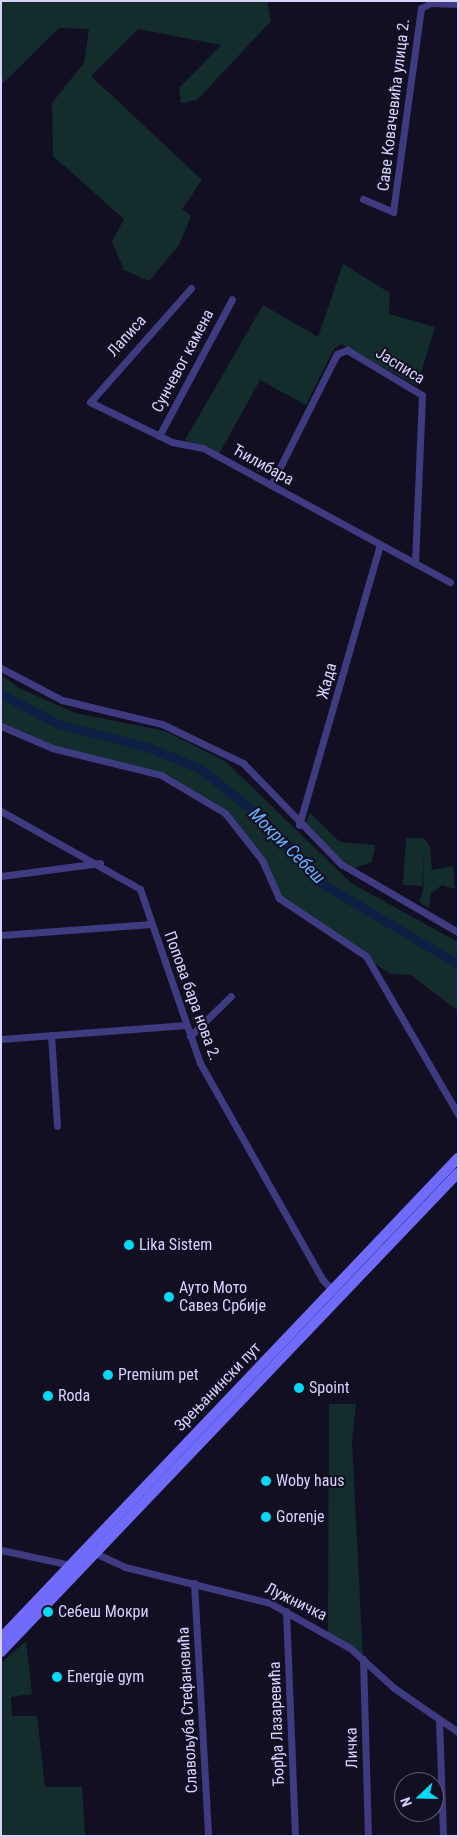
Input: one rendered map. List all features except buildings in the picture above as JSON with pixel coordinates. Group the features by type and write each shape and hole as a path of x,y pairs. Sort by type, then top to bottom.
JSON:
{"main road":[{"name":"Зрењанински пут","path":"1,1652 95,1553 458,1158"},
{"name":"Зрењанински пут","path":"1,1638 335,1293 457,1175"}],"street":[{"name":"Саве Ковачевића улица 2.","path":"364,199 393,212 421,8 431,3 458,4"},
{"name":"Лаписа","path":"93,405 92,395 191,288"},
{"name":"Сунчевог камена","path":"159,436 232,299"},
{"name":"Јасписа","path":"271,485 338,354 347,350 422,395 415,563"},
{"name":"Ћилибара","path":"93,405 159,436 196,445 415,563"},
{"name":"Жада","path":"300,825 380,544"},
{"path":"415,563 450,582"},
{"path":"1,668 62,700 134,715 228,754 263,780 300,825 347,868 458,932"},
{"path":"1,726 52,748 161,775 224,813 262,860 279,898 366,956 458,1114"},
{"name":"Попова бара нова 2.","path":"1,812 136,885 152,924 190,1036 206,1073 335,1293"},
{"path":"1,876 100,864"},
{"path":"1,934 152,924"},
{"path":"190,1036 231,996"},
{"path":"1,1039 186,1025"},
{"path":"51,1035 57,1126"},
{"path":"1,1550 70,1565"},
{"name":"Лужничка","path":"95,1553 114,1564 250,1595 286,1611 363,1659 439,1720 458,1732"},
{"name":"Славољуба Стефановића","path":"194,1583 208,1836"},
{"name":"Ђорђа Лазаревића","path":"286,1611 295,1836"},
{"name":"Личка","path":"363,1659 368,1836"},
{"path":"439,1720 443,1836"}],"green space":[{"path":"1,1 267,1 271,21 197,100 181,103 179,88 221,45 138,29 91,76 202,180 182,209 191,216 179,245 149,281 124,270 112,242 124,219 53,156 52,103 84,63 89,29 59,28 2,84"},
{"path":"343,264 390,293 389,314 435,327 417,386 341,344 334,349 306,405 260,380 219,454 185,440 263,305 318,337"},
{"path":"1,675 19,688 75,713 165,731 225,761 351,883 458,942 458,1011 411,975 390,974 279,898 267,872 225,813 161,775 52,748 1,726"},
{"path":"310,813 340,842 375,845 372,862 355,868 339,859 304,827"},
{"path":"406,838 424,838 430,846 432,870 453,866 455,889 442,885 431,893 429,908 419,902 423,891 424,855 422,886 403,885"},
{"path":"329,1404 356,1404 352,1441 363,1659 328,1634"},
{"path":"26,1641 32,1694 11,1697 12,1716 37,1716 45,1787 82,1787 85,1836 1,1836 1,1663"}],"waterway":[{"name":"Мокри Себеш","path":"1,694 58,724 150,748 201,769 264,820 318,881 458,964"}],"place":[{"name":"Lika Sistem","path":"129,1245"},
{"name":"Ауто Мото Савез Србије","path":"169,1297"},
{"name":"Premium pet","path":"108,1375"},
{"name":"Spoint","path":"299,1388"},
{"name":"Roda","path":"48,1396"},
{"name":"Woby haus","path":"266,1481"},
{"name":"Gorenje","path":"266,1517"},
{"name":"Себеш Мокри","path":"48,1612"},
{"name":"Energie gym","path":"57,1677"}]}
